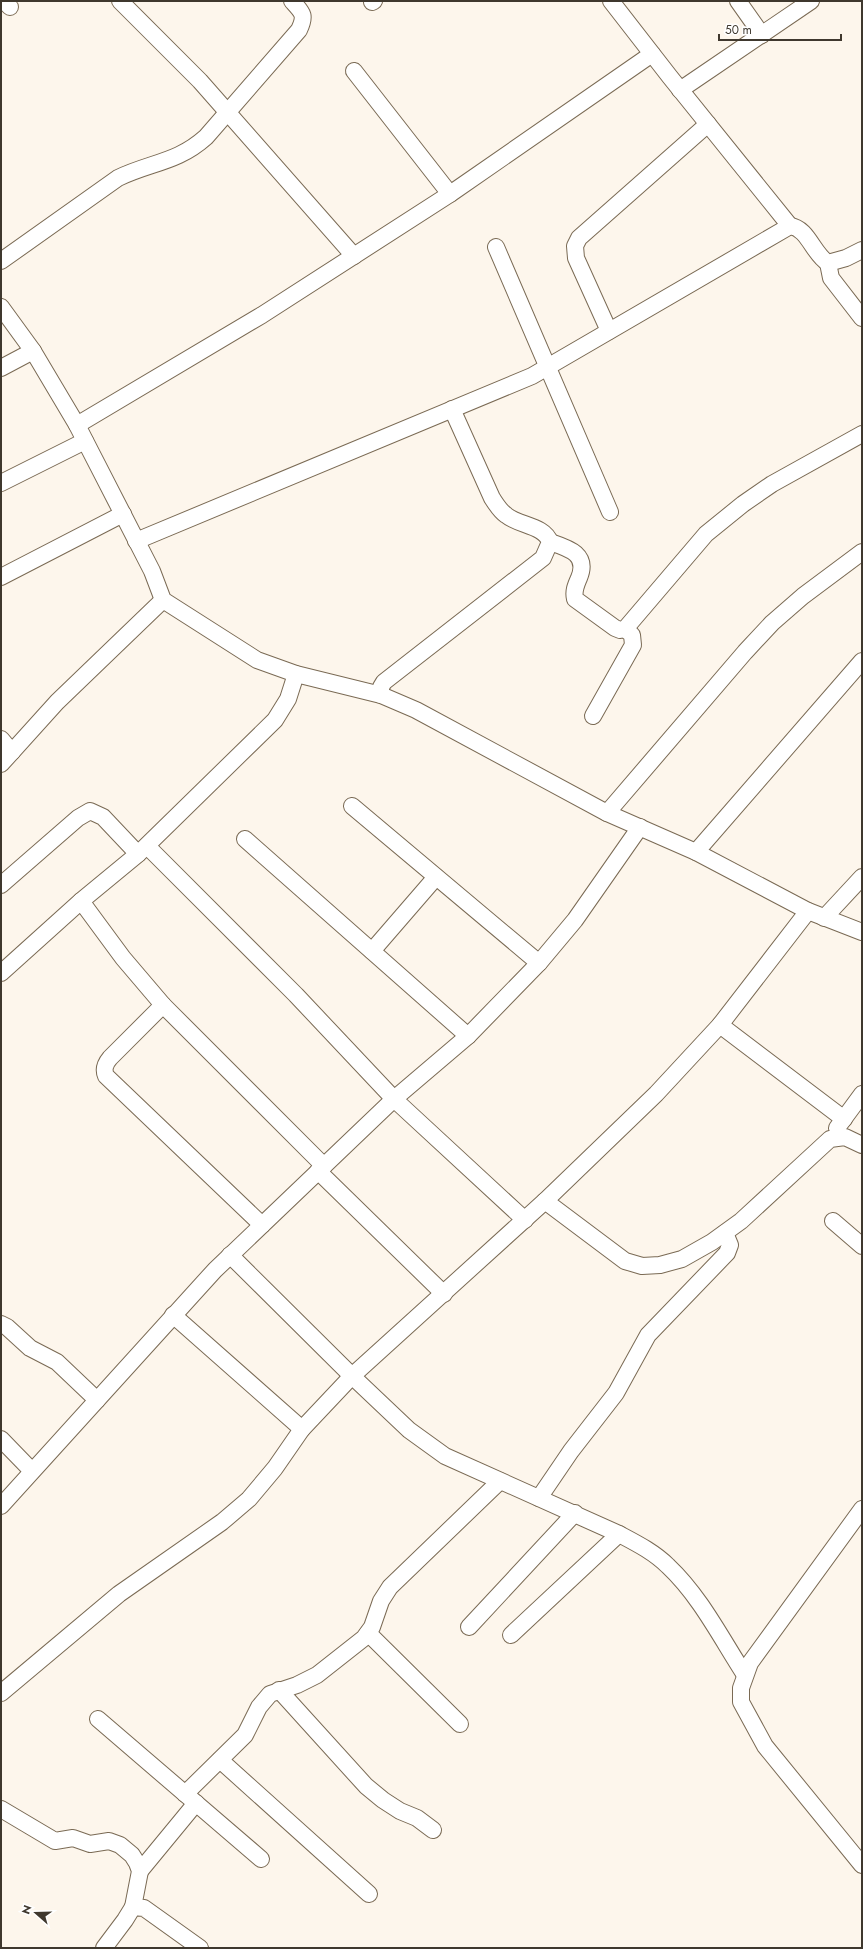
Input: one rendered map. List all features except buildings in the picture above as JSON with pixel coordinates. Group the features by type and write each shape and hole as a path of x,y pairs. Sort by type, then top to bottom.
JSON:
{"street":[{"path":"120,1 200,81 354,256"},
{"path":"1,261 118,178 136,169 180,156 195,147 299,30 304,18 302,11 292,1"},
{"path":"611,1 680,90 790,226 800,229 822,259 828,262 846,258 862,250"},
{"path":"738,1 762,35"},
{"path":"680,90 811,1"},
{"path":"77,425 262,315 354,256 450,194 652,54"},
{"path":"354,71 450,194"},
{"path":"609,331 576,258 575,252 579,238 708,124"},
{"path":"136,541 452,408 532,376 790,226"},
{"path":"496,247 610,512"},
{"path":"828,262 831,278 862,318"},
{"path":"1,307 34,351 77,425 152,571 163,600 257,660 296,674 381,695 416,710 607,813 696,852 808,912 862,932"},
{"path":"1,368 34,351"},
{"path":"381,695 381,687 384,682 543,558 550,542 548,536 541,531 515,521 499,508 492,498 452,408"},
{"path":"550,542 576,553 581,561 581,572 574,588 575,599 615,628 620,630 625,629 706,534 743,504 772,484 862,434"},
{"path":"1,483 85,441"},
{"path":"1,577 123,514"},
{"path":"607,813 745,652 772,623 803,596 862,552"},
{"path":"1,764 57,702 163,600"},
{"path":"593,716 633,645 632,635 625,629"},
{"path":"696,852 862,662"},
{"path":"1,973 81,901 142,850 275,720 288,699 296,674"},
{"path":"1,739 12,752"},
{"path":"352,806 539,963"},
{"path":"1,885 78,818 90,811 102,817 142,850 296,995 394,1099 525,1220"},
{"path":"1,1506 173,1315 230,1255 394,1099 468,1036 539,963 575,920 640,828"},
{"path":"244,839 468,1036"},
{"path":"372,951 436,877"},
{"path":"824,918 862,877"},
{"path":"81,901 123,958 163,1005 444,1294"},
{"path":"1,1693 119,1594 222,1522 249,1499 275,1468 302,1429 352,1376 546,1201 656,1094 720,1025 808,912"},
{"path":"163,1005 110,1058 105,1064 104,1071 110,1080 262,1225"},
{"path":"720,1025 844,1119"},
{"path":"546,1201 625,1261 642,1266 660,1266 682,1259 712,1242 740,1221 828,1141 862,1094"},
{"path":"828,1141 835,1137 845,1137 862,1145"},
{"path":"833,1221 862,1246"},
{"path":"539,1498 571,1450 616,1393 648,1336 727,1253 730,1245 725,1233"},
{"path":"230,1255 352,1376 409,1430 445,1456 619,1534 640,1545 667,1565 689,1589 745,1675"},
{"path":"173,1315 302,1429"},
{"path":"1,1324 7,1327 30,1348 58,1362 97,1400"},
{"path":"1,1439 32,1471"},
{"path":"104,1948 133,1907 140,1871 191,1798 220,1760 245,1735 264,1700 270,1694 297,1685 317,1675 358,1644 368,1633 383,1597 390,1587 500,1480"},
{"path":"862,1509 750,1663 741,1688 740,1702 764,1746 862,1865"},
{"path":"469,1627 575,1514"},
{"path":"510,1635 619,1534"},
{"path":"368,1633 460,1724"},
{"path":"279,1690 366,1786 383,1800 400,1811 417,1818 433,1830"},
{"path":"98,1719 261,1859"},
{"path":"220,1760 369,1894"},
{"path":"1,1809 55,1841 60,1842 69,1838 90,1844 115,1841 132,1856 140,1871"},
{"path":"133,1907 144,1908 200,1948"}]}
